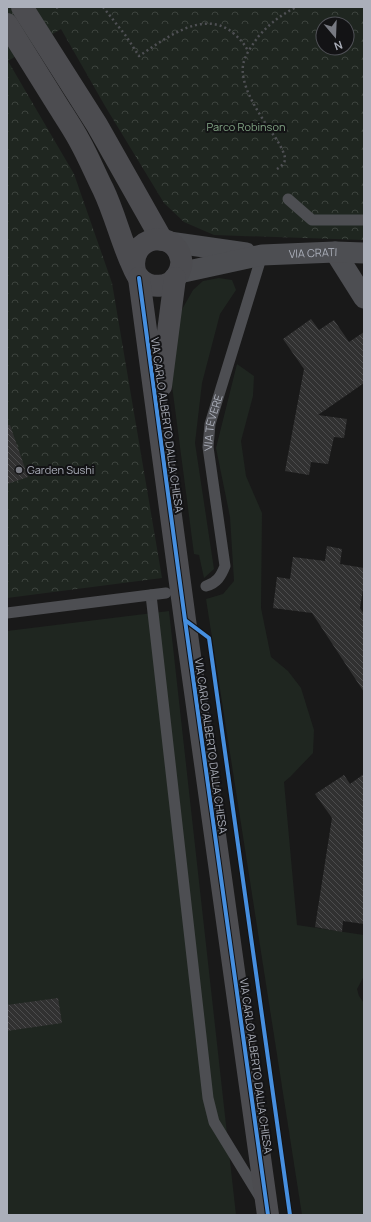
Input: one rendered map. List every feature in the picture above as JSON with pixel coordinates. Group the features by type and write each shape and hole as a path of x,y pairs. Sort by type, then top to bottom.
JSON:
{"street":[{"path":"22,7 97,125 166,241"},
{"path":"7,24 79,140 105,193 124,247 137,275 145,283 153,286 161,286 169,283 177,275 181,259 175,246 166,241 155,239 142,244 134,257 133,264 137,275"},
{"name":"VIA CRATI","path":"166,241 262,255 364,252"},
{"path":"335,252 364,298"},
{"name":"VIA CRATI","path":"177,275 262,255"},
{"name":"VIA CARLO ALBERTO DALLA CHIESA","path":"137,275 268,1212"},
{"name":"VIA CARLO ALBERTO DALLA CHIESA","path":"157,416 177,275"}],"lane":[{"path":"288,199 312,220 364,220"},
{"name":"VIA TEVERE","path":"206,586 212,584 222,576 225,566 208,447 210,424 262,255"},
{"path":"7,613 166,593"},
{"path":"151,595 208,1098 214,1122 268,1212"}],"path":[{"path":"103,7 126,36 139,56 181,30 197,24 225,27 244,43 248,51"},
{"path":"277,169 284,163 285,158 276,139 250,96 245,84 243,73 244,62 248,51 254,42 274,20 296,7"}],"green space":[{"name":"Parco Robinson","path":"7,7 364,7 364,240 214,235 184,222 164,203 105,106 61,29 8,61 74,174 112,283 162,578 7,598"},
{"path":"219,278 232,280 236,290 220,314 202,383 195,443 214,569 204,578 199,555 194,554 171,378 180,313 193,290 203,281"},
{"path":"237,364 254,376 253,396 241,441 246,476 262,513 261,608 271,657 288,671 301,688 314,730 313,753 284,782 297,925 364,935 364,976 357,989 359,996 364,1003 364,1215 302,1215 206,599 223,594 234,581 230,517 216,448"},
{"path":"169,611 236,1215 7,1215 7,631"}],"building":[{"path":"311,319 319,330 334,320 349,342 364,332 364,383 318,415 347,419 344,438 334,437 328,464 311,462 309,475 285,471 304,369 283,339"},
{"path":"7,425 10,425 28,477 7,484"},
{"path":"327,546 342,549 340,564 364,568 364,583 360,608 364,614 364,692 312,613 273,608 277,577 290,579 293,557 325,561"},
{"path":"364,774 364,924 343,921 342,932 315,927 332,818 315,794 344,775 350,784"},
{"path":"58,998 62,1023 7,1031 7,1005"}],"cycle path":[{"path":"139,278 268,1215"},
{"path":"185,620 209,638 290,1215"}],"place":[{"name":"Garden Sushi","path":"19,470"}]}
